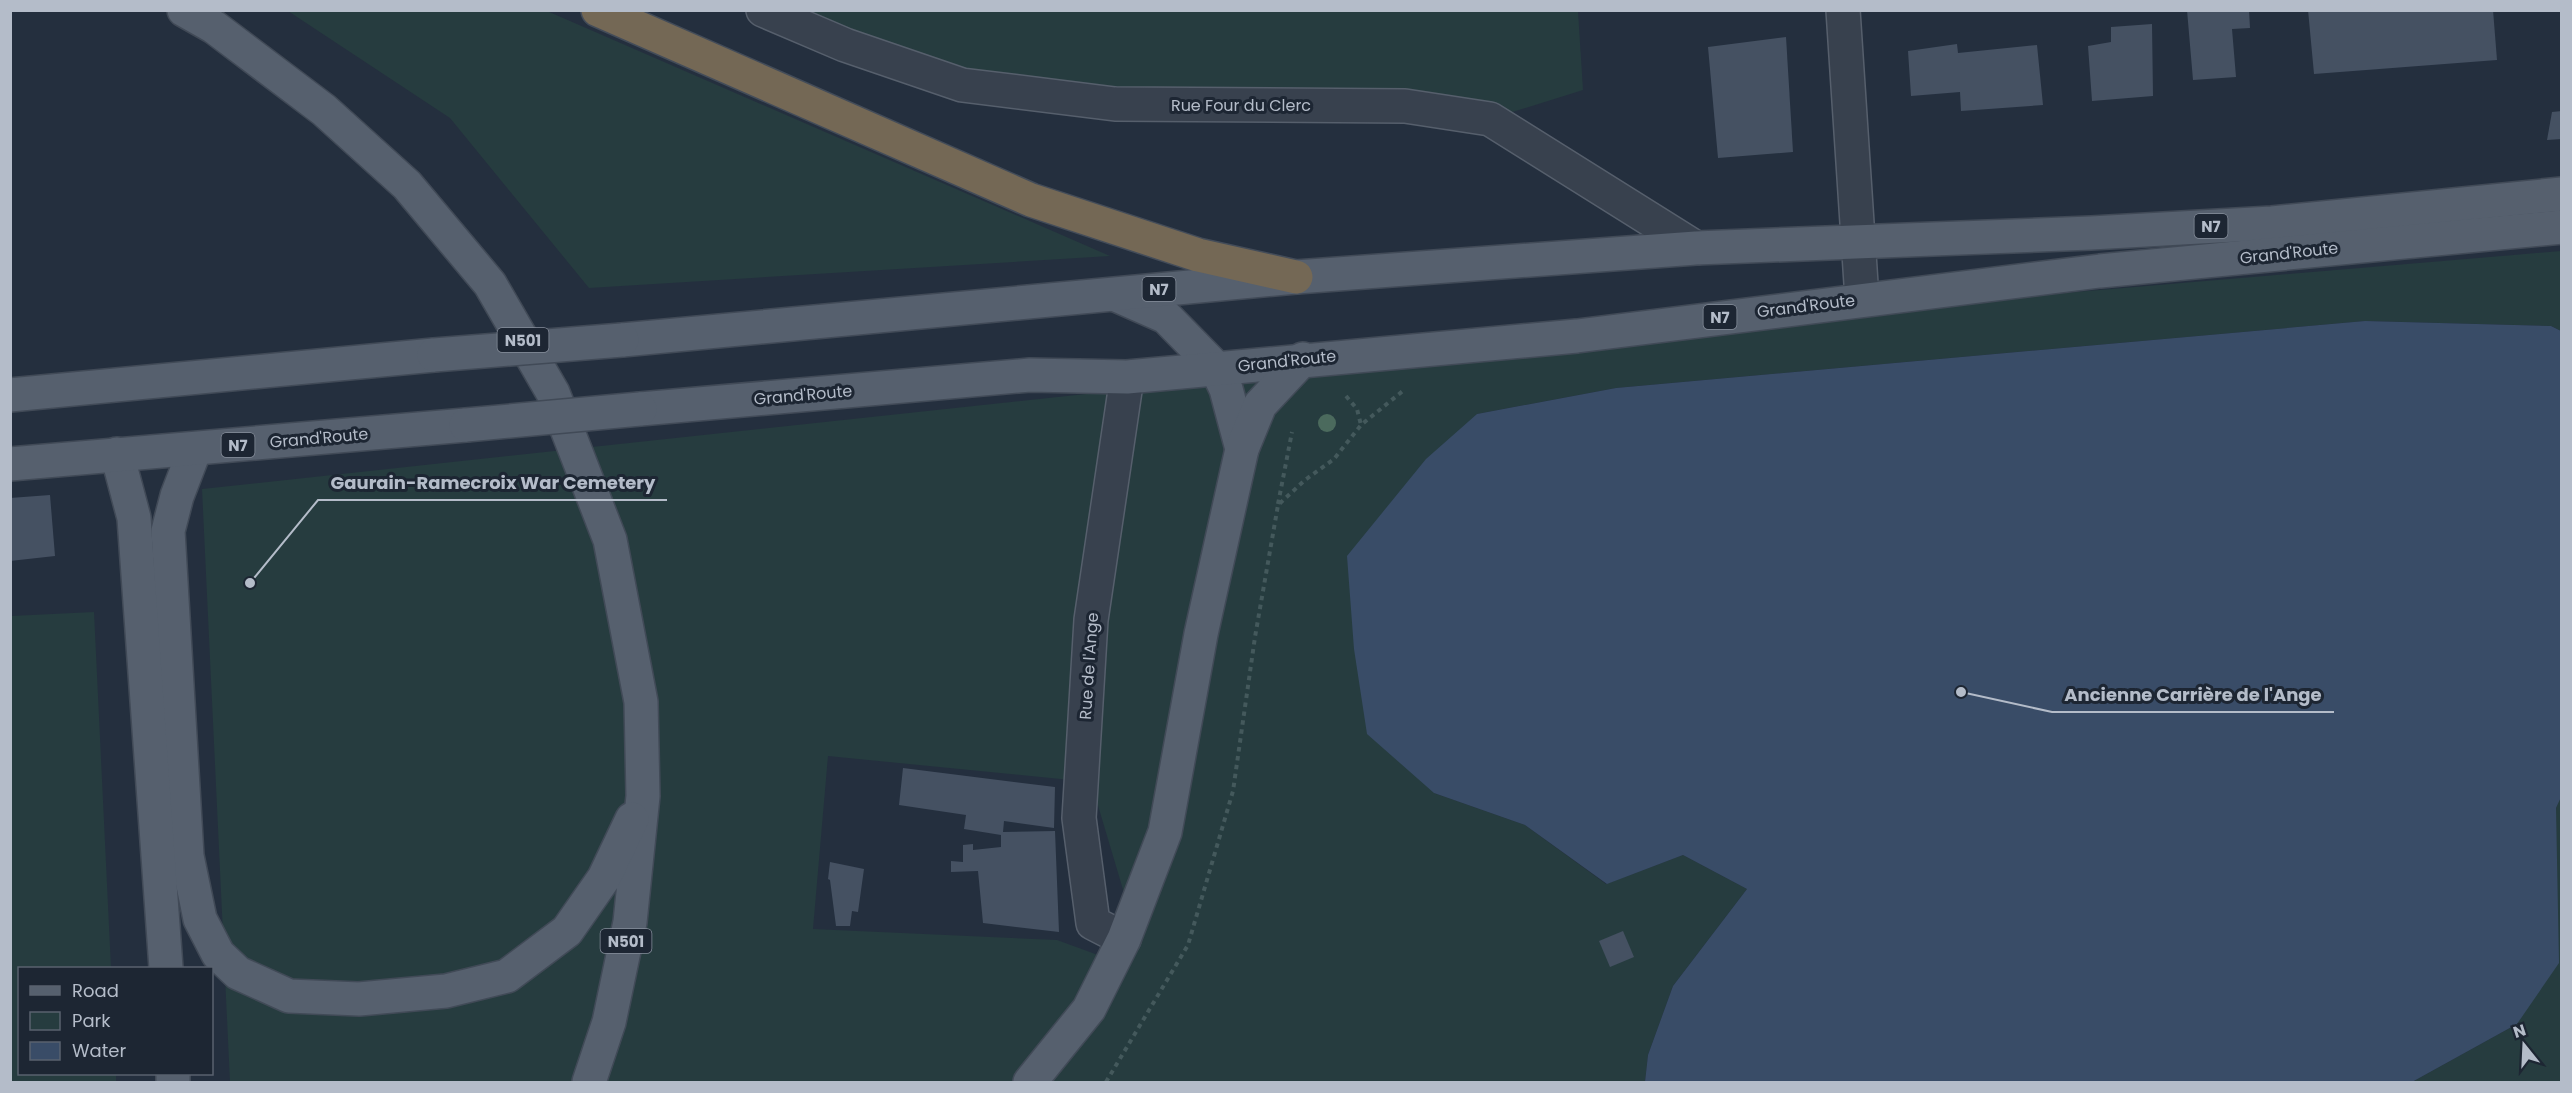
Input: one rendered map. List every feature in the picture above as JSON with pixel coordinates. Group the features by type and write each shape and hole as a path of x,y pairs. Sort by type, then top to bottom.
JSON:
{"highway":[{"path":"598,10 1031,200 1198,255 1296,277"}],"main road":[{"name":"N501","path":"184,10 214,27 324,110 407,185 490,284 553,393 610,540 641,702 643,796 630,922 609,1022 589,1083"},
{"name":"Grand'Route","path":"10,395 1296,277 1696,248 1858,240 2091,233 2272,223 2562,194"},
{"name":"Grand'Route","path":"10,464 1030,375 1127,377 1304,359 1577,336 2100,271 2562,226"},
{"path":"1112,293 1166,317 1216,368 1226,389 1242,449"},
{"path":"1030,1083 1089,1009 1124,939 1165,831 1201,634 1242,449 1260,405 1304,359"},
{"path":"195,449 177,496 168,531 187,856 200,919 218,954 238,973 289,996 359,999 446,991 507,976 567,931 604,878 643,796"},
{"path":"117,454 134,518 166,967"}],"street":[{"name":"Rue Four du Clerc","path":"763,10 845,45 962,85 1115,104 1405,106 1490,119 1696,248"},
{"path":"1843,10 1862,299"},
{"name":"Rue de l'Ange","path":"1124,939 1093,923 1079,818 1091,620 1127,377"}],"path":[{"path":"1278,505 1305,480 1334,459 1361,425 1405,388"},
{"path":"1339,396 1347,396 1357,409 1361,425"},
{"path":"1106,1083 1188,945 1233,791 1255,637 1294,427"}],"green space":[{"path":"288,11 547,11 1110,256 589,288 450,118"},
{"path":"763,11 1578,11 1583,90 1490,119 962,85"},
{"path":"2561,251 2561,331 2551,326 2365,321 1616,388 1477,414 1434,793 1525,825 1606,884 1683,855 1747,889 1673,986 1648,1055 1645,1082 230,1082 202,489 1336,367 2076,292","holes":["828,756 1091,782 1127,903 1098,955 1057,940 813,929"]},
{"path":"94,612 111,967 18,967 18,1075 116,1075 116,1082 11,1082 11,616"},
{"path":"2561,795 2561,1082 2412,1082 2517,1024 2556,808"}],"water":[{"path":"2365,321 2551,326 2561,331 2562,795 2556,808 2559,963 2517,1024 2412,1082 1645,1082 1648,1055 1673,986 1747,889 1683,855 1607,884 1525,825 1434,793 1367,734 1354,649 1347,556 1426,459 1477,414 1616,388"}],"building":[{"path":"2187,10 2249,10 2250,28 2232,29 2236,77 2193,80"},
{"path":"2308,10 2493,10 2497,60 2314,74"},
{"path":"2152,24 2153,96 2092,101 2088,46 2111,42 2111,27"},
{"path":"1786,37 1793,152 1718,158 1708,47"},
{"path":"1957,44 1958,53 2037,45 2043,105 1961,111 1960,92 1911,96 1908,51"},
{"path":"2562,111 2562,139 2547,140 2552,112"},
{"path":"50,495 55,556 10,561 10,498"},
{"path":"903,768 1055,787 1054,828 1004,821 1003,832 1055,831 1059,932 983,923 978,871 951,872 951,861 963,862 963,845 973,844 973,850 1001,847 1001,835 964,829 966,815 899,805"},
{"path":"830,862 864,869 858,912 852,911 850,926 836,926 830,880 828,879"},
{"path":"1623,931 1634,957 1610,967 1599,941"}],"place":[{"name":"Gaurain-Ramecroix War Cemetery","path":"250,583"},
{"name":"Ancienne Carrière de l'Ange","path":"1961,692"}]}
